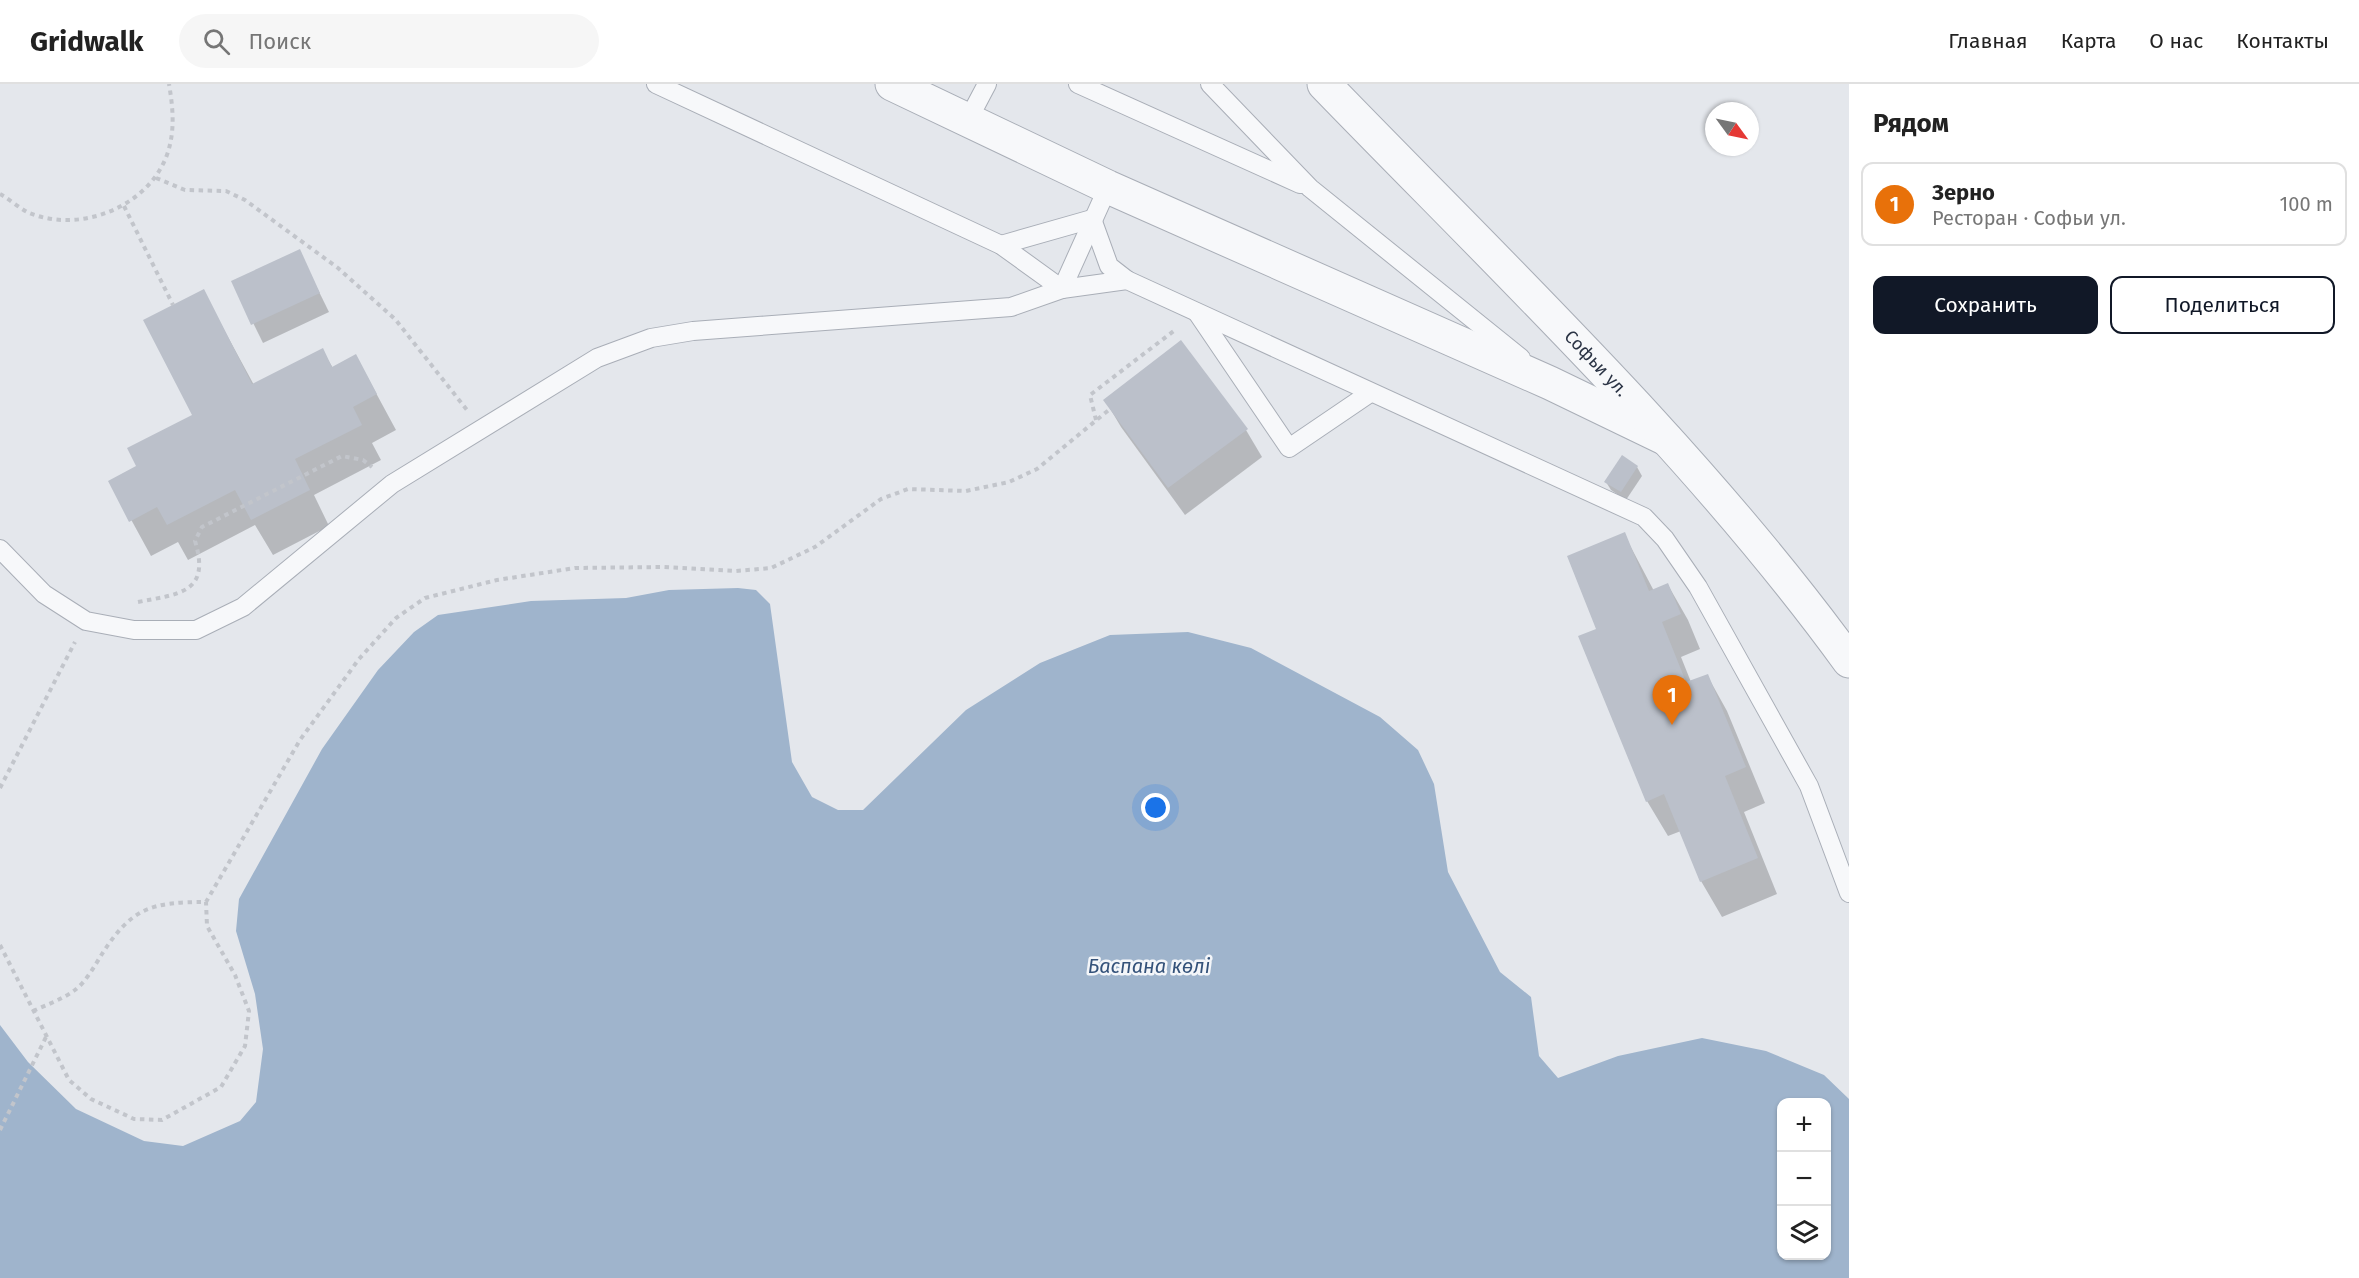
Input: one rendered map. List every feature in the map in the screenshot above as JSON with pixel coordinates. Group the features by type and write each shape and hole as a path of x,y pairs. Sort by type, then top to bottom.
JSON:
{"street":[{"path":"892,84 1108,187 1550,383 1668,439"},
{"name":"Софьи ул.","path":"1324,84 1668,439 1804,599 1849,661"}],"lane":[{"path":"656,84 1001,245 1062,289"},
{"path":"968,120 987,84"},
{"path":"1078,84 1310,188"},
{"path":"1210,84 1310,188 1550,383"},
{"path":"1062,289 1108,187"},
{"path":"1001,245 1092,219"},
{"path":"1092,219 1109,267 1126,280 1644,517 1665,539 1698,587 1809,786 1849,893"},
{"path":"0,549 12,565 44,594 86,621 134,630 196,630 243,608 392,484 597,358 651,338 693,331 1011,307 1062,289 1126,280"},
{"path":"1198,314 1288,448 1370,393"}],"path":[{"path":"0,194 27,212 59,220 93,218 124,206 156,178 168,152 174,118 170,84"},
{"path":"156,178 185,190 226,191 245,200 338,268 395,318 482,428"},
{"path":"124,206 172,305"},
{"path":"1096,420 1090,395 1198,314"},
{"path":"0,945 69,1080 91,1099 134,1119 162,1120 221,1087 245,1046 249,1011 235,975 207,926 206,902 300,740 358,659 396,618 425,598 497,580 575,568 663,567 736,571 771,568 815,548 881,499 908,489 966,491 1010,482 1037,469 1110,409"},
{"path":"135,602 181,593 195,582 201,562 195,541 202,527 342,456 363,460 392,484"},
{"path":"0,788 86,621"},
{"path":"33,1011 75,990 94,967 118,929 139,912 171,902 206,902"},
{"path":"0,1130 46,1037"}],"water":[{"name":"Баспана көлі","path":"738,588 756,590 770,604 792,762 812,797 838,810 863,810 966,710 1040,663 1110,635 1188,632 1251,648 1380,717 1418,750 1434,784 1448,872 1500,972 1531,997 1539,1056 1558,1078 1618,1056 1702,1038 1766,1051 1824,1075 1849,1099 1849,1278 0,1278 0,1025 28,1062 76,1109 144,1141 183,1146 240,1121 256,1102 263,1049 255,994 236,931 239,899 322,749 378,670 414,632 438,615 531,601 626,598 669,590"}],"building":[{"path":"300,249 320,293 251,325 231,281"},
{"path":"204,289 252,384 323,348 332,367 356,354 377,394 353,407 362,425 295,459 310,490 251,520 235,490 167,525 157,507 129,522 108,481 136,466 127,448 192,415 143,320"},
{"path":"1181,340 1248,429 1168,488 1103,400"},
{"path":"1622,455 1638,466 1621,492 1604,482"},
{"path":"1625,532 1649,591 1668,583 1681,614 1662,622 1686,682 1708,674 1746,767 1725,776 1758,858 1700,882 1664,794 1646,802 1578,636 1596,629 1567,556"}],"place":[{"name":"Зерно","path":"1672,725"}]}
